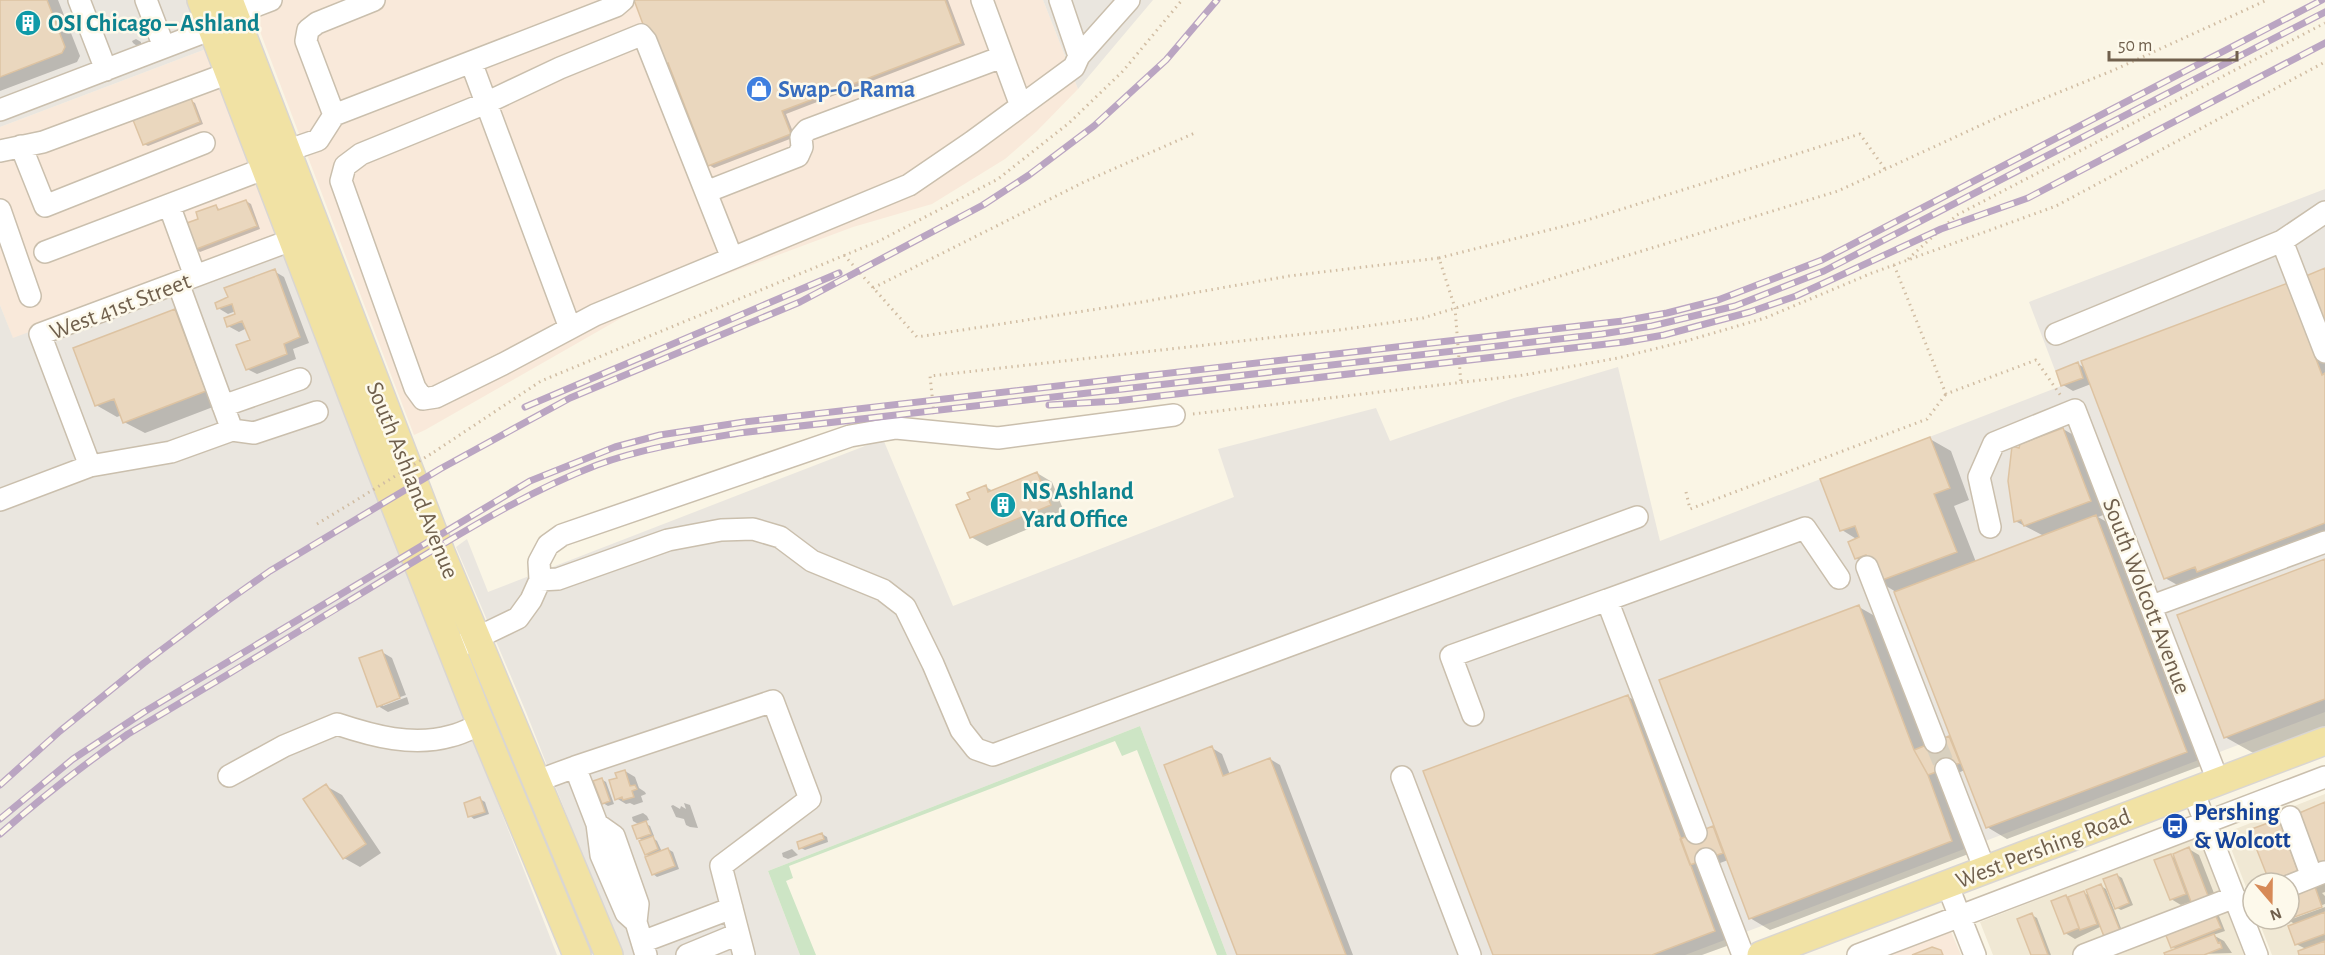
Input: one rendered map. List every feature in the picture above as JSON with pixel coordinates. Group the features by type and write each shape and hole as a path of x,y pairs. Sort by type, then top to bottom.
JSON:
{"main road":[{"name":"South Ashland Avenue","path":"201,0 225,14 286,151 305,236 452,650 578,955"},
{"name":"South Ashland Avenue","path":"225,14 229,73 266,168 305,236 397,441 609,955"},
{"name":"West Pershing Road","path":"1761,955 2325,741"}],"street":[{"path":"79,0 106,70"},
{"path":"146,0 165,47"},
{"path":"0,110 165,47 225,14 271,0"},
{"path":"334,115 306,41 308,30 317,23 374,0"},
{"path":"286,151 318,140 334,115 616,6 623,0"},
{"path":"982,0 1020,106"},
{"path":"1060,0 1079,56"},
{"path":"732,258 646,41 641,35 560,68 486,103 361,154 345,166 340,181 415,388 423,399 436,397 595,315 909,185 1074,67 1079,56 1130,0"},
{"path":"705,192 798,156 802,147 801,137 807,130 1002,57"},
{"path":"471,62 570,328"},
{"path":"0,151 43,142 229,73"},
{"path":"21,146 45,206 204,144"},
{"path":"45,252 266,168"},
{"path":"169,205 186,279 232,430"},
{"path":"0,210 30,296"},
{"path":"2056,334 2282,241 2325,212"},
{"name":"West 41st Street","path":"90,466 40,334 305,236"},
{"path":"2282,241 2325,352"},
{"path":"223,406 300,379"},
{"path":"1990,527 1979,477 1994,443 2074,411"},
{"name":"South Wolcott Avenue","path":"2074,411 2152,606 2206,786 2206,823 2241,899"},
{"path":"0,500 90,466 171,452 232,430 254,433 317,412"},
{"path":"452,650 518,618 531,600 540,580 538,562 548,545 562,535 850,436 896,428 998,438 1174,415"},
{"path":"540,580 558,579 668,540 721,530 753,529 780,537 812,561 883,590 905,607 933,664 960,730 976,749 993,755 1637,518"},
{"path":"1473,715 1451,657 1805,528 1839,578"},
{"path":"2152,606 2325,542"},
{"path":"1867,567 1935,742"},
{"path":"1607,600 1695,833"},
{"path":"537,781 773,701 810,799 720,866 744,955"},
{"path":"229,776 284,746 337,724 365,734 407,741 450,737 482,724"},
{"path":"575,767 597,824 601,855 626,913 636,922 644,949 732,908"},
{"path":"1946,769 1985,870"},
{"path":"1402,777 1470,955"},
{"name":"West Pershing Road","path":"1858,955 2325,777"},
{"path":"2290,817 2319,875 2301,882"},
{"path":"1706,859 1743,955"},
{"path":"1947,884 1975,955"},
{"path":"2084,955 2118,949 2241,901"},
{"name":"South Wolcott Avenue","path":"2250,931 2257,955"},
{"path":"687,955 738,934"}],"path":[{"path":"317,524 434,452 541,381 844,255 927,217 998,178 1069,123 1123,71 1182,0"},
{"path":"935,433 930,376 1339,330 1424,318 1838,191 2003,115 2114,70 2267,0"},
{"path":"1906,260 1957,215 2325,23"},
{"path":"1174,415 1524,375 1618,358 1765,318 1906,260 2056,206 2325,62"},
{"path":"873,288 1084,182 1197,132"},
{"path":"844,255 918,337 1136,303 1289,276 1439,258 1584,221 1860,134 1885,169"},
{"path":"1439,258 1455,308 1461,384"},
{"path":"1894,265 1946,394"},
{"path":"1686,492 1690,508 1917,423 1927,419 1946,394 2036,360 2074,411"}],"shaded area":[{"path":"0,0 186,0 206,49 0,127"},
{"path":"248,0 1043,0 1078,89 1037,131 1005,159 932,204 853,227 644,305 414,435"},
{"path":"1043,0 1153,0 1078,89"},
{"path":"206,49 278,239 13,339 0,305 0,127"},
{"path":"2325,189 2325,712 1685,955 1227,955 1140,726 768,871 800,955 622,955 526,712 456,547 467,539 488,592 883,439 953,606 1234,497 1218,449 1376,408 1390,441 1514,398 1618,367 1660,541 2061,386 2029,302"},
{"path":"278,239 557,955 0,955 0,305 13,338"},
{"path":"2325,794 2325,955 2272,955 2263,931 2301,931 2301,871 2241,871 2241,874 2225,833"},
{"path":"2199,837 2244,955 1993,955 1980,922"},
{"path":"1951,932 1961,955 1890,955"}],"green space":[{"path":"1140,726 1227,955 1217,955 1137,750 1122,756 1115,741 789,866 793,878 786,881 816,955 800,955 768,871"}],"building":[{"name":"OSI Chicago – Ashland","path":"0,0 47,0 65,47 62,53 0,77"},
{"name":"Swap-O-Rama","path":"634,0 945,0 961,43 782,111 791,134 708,166 668,63 659,67"},
{"path":"191,98 200,122 143,145 133,120 167,107 178,100 179,103"},
{"path":"246,200 257,226 194,250 184,224 198,219 196,212 216,205 218,210"},
{"path":"2325,268 2325,323 2306,276"},
{"path":"275,269 300,337 284,344 287,354 246,370 236,345 250,340 242,321 227,327 224,318 235,314 232,304 217,309 215,303 228,297 224,288"},
{"path":"2288,283 2322,375 2325,373 2325,523 2197,572 2195,567 2164,579 2081,361"},
{"path":"175,309 206,391 123,423 114,399 95,406 73,348"},
{"path":"2078,362 2083,378 2061,386 2056,371"},
{"path":"2063,428 2091,501 2024,526 2021,520 2014,522 2008,481 2012,446 2019,448 2020,444"},
{"path":"1930,437 1950,488 1934,494 1957,552 1877,582 1866,555 1855,559 1848,542 1859,537 1855,526 1840,531 1820,479"},
{"name":"NS Ashland Yard Office","path":"1037,472 1051,505 970,538 956,505 970,499 967,493 986,485 988,492"},
{"path":"2096,515 2187,752 1986,828 1894,592"},
{"path":"2325,559 2325,699 2224,738 2177,615"},
{"path":"1859,605 1914,750 1928,775 1952,841 1749,919 1659,680"},
{"path":"382,650 400,698 377,707 359,658"},
{"path":"1628,695 1715,931 1652,955 1493,955 1423,771"},
{"path":"1949,736 1960,763 1928,775 1914,750"},
{"path":"1212,746 1223,776 1270,758 1346,955 1237,955 1164,765"},
{"path":"625,770 630,786 635,785 637,789 632,791 634,797 623,800 622,797 615,800 609,780 617,778 615,773"},
{"path":"602,778 610,801 602,804 593,781"},
{"path":"326,784 366,844 343,859 303,799"},
{"path":"480,797 485,812 468,817 464,803"},
{"path":"2325,802 2325,866 2318,869 2297,814"},
{"path":"2279,819 2298,871 2265,871 2249,830"},
{"path":"646,821 651,834 637,839 632,826"},
{"path":"1713,826 1723,853 1690,865 1680,839"},
{"path":"822,833 824,839 799,849 797,842"},
{"path":"653,836 658,849 645,855 639,841"},
{"path":"2189,847 2210,901 2193,907 2173,854"},
{"path":"668,848 675,866 652,875 645,857"},
{"path":"2171,854 2186,894 2170,900 2154,860"},
{"path":"2117,874 2129,903 2115,909 2103,879"},
{"path":"2101,884 2121,933 2105,939 2086,890"},
{"path":"2315,887 2322,907 2301,915 2301,892"},
{"path":"2084,891 2097,924 2080,930 2068,897"},
{"path":"2066,895 2079,928 2064,934 2051,901"},
{"path":"2214,912 2221,928 2171,948 2165,933"},
{"path":"2325,912 2325,934 2295,945 2290,931 2301,931 2301,921"},
{"path":"2032,913 2048,955 2031,955 2017,919"},
{"path":"2214,934 2222,948 2204,955 2165,955 2164,953"},
{"path":"2325,941 2325,955 2299,955 2298,951"},
{"path":"1932,947 1941,950 1943,955 1912,955"}],"tunnel":[{"path":"1935,742 1946,769"}],"railway":[{"path":"0,785 60,731 144,663 223,604 270,571 440,469 570,398 800,302 983,205 1029,175 1094,126 1166,60 1217,0"},
{"path":"0,819 73,759 144,712 530,481 615,447 660,435 744,422 1623,321 1718,300 1822,260 2322,0"},
{"path":"0,834 62,782 128,734 488,518 542,489 597,465 649,450 739,433 1602,334 1652,326 1735,306 1824,271 2325,12"},
{"path":"1049,405 1116,401 1624,342 1664,335 1750,312 1796,296 1941,229 2028,198 2325,43"},
{"path":"525,407 839,273"}],"place":[{"name":"OSI Chicago – Ashland","path":"28,23"},
{"name":"Swap-O-Rama","path":"759,89"},
{"name":"NS Ashland Yard Office","path":"1003,505"},
{"name":"Pershing & Wolcott","path":"2175,826"}]}
